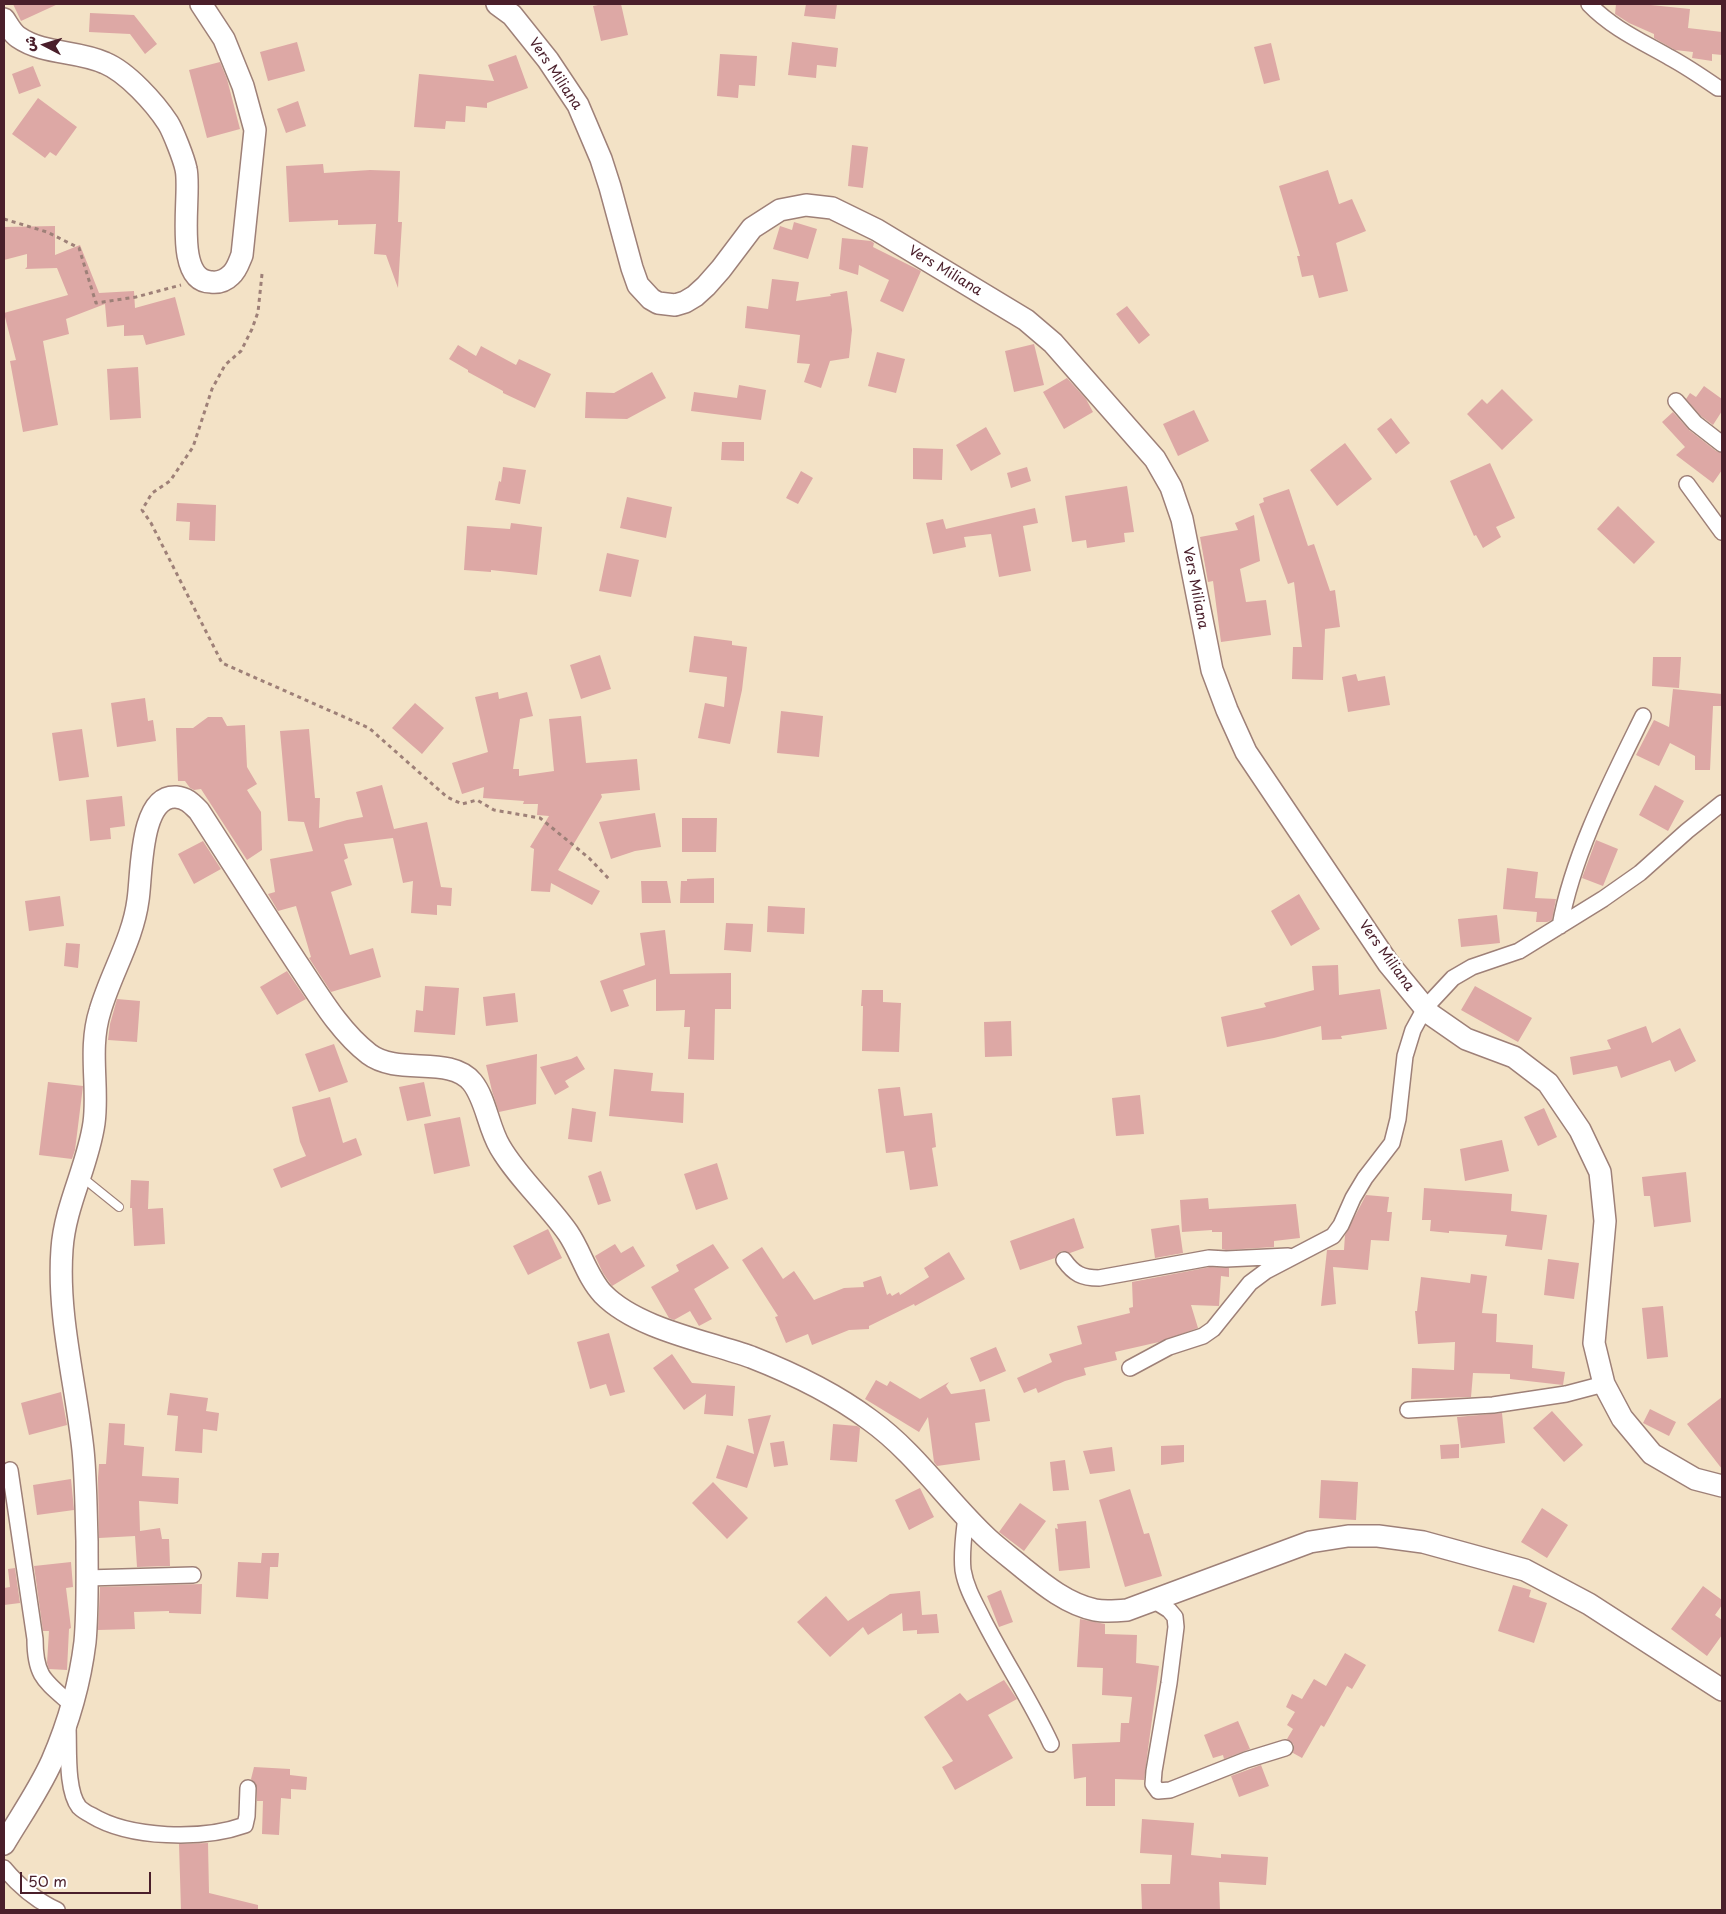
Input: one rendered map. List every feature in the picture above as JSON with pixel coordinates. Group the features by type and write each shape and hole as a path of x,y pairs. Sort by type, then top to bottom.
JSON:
{"main road":[{"path":"4,19 17,36 39,48 105,63 135,83 168,124 186,169 188,254 192,270 201,280 212,282 226,280 233,274 242,255 255,130 243,86 224,39 201,4"},
{"name":"Vers Miliana","path":"497,4 512,15 548,60 578,105 604,168 624,244 638,285 644,293 658,303 675,305 695,296 721,269 752,228 780,210 806,205 832,208 876,230 1026,320 1060,351 1155,459 1171,486 1182,519 1212,670 1226,710 1246,752 1388,962 1430,1014 1466,1039 1514,1056 1548,1082 1580,1130 1600,1172 1605,1220 1594,1343 1604,1384 1622,1418 1652,1454 1695,1479 1722,1486"},
{"path":"4,1844 32,1800 51,1762 79,1680 85,1640 87,1578 84,1452 62,1288 62,1249 68,1210 90,1142 94,1120 93,1059 99,1012 136,915 143,844 148,826 155,808 163,800 171,797 181,798 190,802 199,811 311,984 347,1033 366,1052 380,1061 402,1065 444,1068 460,1072 470,1080 479,1093 498,1143 506,1158 570,1235 589,1274 604,1294 639,1318 672,1332 757,1360 810,1383 869,1418 895,1439 988,1539 1043,1584 1064,1598 1092,1609 1108,1611 1127,1610 1310,1542 1348,1536 1378,1536 1423,1542 1525,1570 1589,1604 1722,1690"}],"street":[{"path":"1590,4 1599,14 1630,36 1670,57 1718,88 1722,88"},
{"path":"1676,401 1695,423 1722,444"},
{"path":"1687,484 1722,532"},
{"path":"1560,926 1564,901 1576,867 1613,778 1643,716"},
{"path":"1130,1368 1169,1347 1203,1336 1213,1329 1250,1283 1266,1270 1333,1236 1341,1225 1353,1198 1392,1143 1398,1119 1405,1056 1413,1030 1425,1008 1453,978 1472,967 1519,951 1560,926 1640,873 1722,803"},
{"path":"1064,1260 1072,1271 1084,1278 1099,1278 1209,1258 1226,1260 1294,1256"},
{"path":"1408,1410 1493,1405 1566,1394 1604,1384"},
{"path":"10,1470 35,1638 35,1660 44,1681 69,1712 72,1794 80,1808 99,1820 136,1832 186,1834 231,1830 245,1825 248,1788"},
{"path":"966,1516 962,1552 963,1570 968,1589 997,1647 1036,1710 1051,1744"},
{"path":"87,1578 192,1576"},
{"path":"1153,1600 1175,1617 1176,1627 1169,1683 1154,1771 1153,1784 1158,1791 1170,1790 1246,1760 1285,1748"},
{"path":"4,1868 20,1887 43,1904 57,1910"}],"lane":[{"path":"77,1180 88,1182 119,1207"}],"path":[{"path":"4,219 47,232 79,248 96,303 136,297 201,280"},
{"path":"262,274 258,312 252,329 241,351 225,365 212,389 193,447 184,463 170,481 152,494 142,510 151,523 222,663 369,728 447,797 462,804 477,800 494,810 540,818 589,858 610,880"}],"building":[{"path":"13,4 58,4 21,21"},
{"path":"621,4 628,35 601,41 593,6"},
{"path":"806,4 837,4 835,19 804,16"},
{"path":"1616,4 1641,4 1690,9 1688,28 1722,32 1722,55 1712,54 1712,61 1692,58 1693,52 1675,50 1654,38 1654,34 1629,23 1615,14"},
{"path":"90,13 134,15 157,44 145,54 130,34 89,32"},
{"path":"297,42 305,71 268,81 260,52"},
{"path":"792,42 838,48 836,67 817,65 816,78 788,75"},
{"path":"1271,43 1280,80 1264,84 1254,47"},
{"path":"720,54 757,56 755,86 739,85 738,98 717,96"},
{"path":"516,55 528,88 487,103 487,108 466,106 465,122 446,121 445,129 414,127 419,74 494,81 488,65"},
{"path":"220,62 227,79 240,129 207,138 189,70"},
{"path":"33,66 41,86 19,94 12,74"},
{"path":"38,98 77,127 56,156 50,152 45,158 12,134"},
{"path":"298,101 306,126 286,133 277,109"},
{"path":"852,145 868,147 863,188 848,186"},
{"path":"323,164 324,173 370,170 400,171 398,222 402,222 398,288 386,255 374,254 376,224 338,225 338,220 289,222 286,166"},
{"path":"1328,170 1339,204 1352,199 1366,231 1336,243 1348,291 1319,298 1313,275 1302,277 1297,256 1300,256 1279,186"},
{"path":"794,222 817,229 808,259 773,249 780,226 792,230"},
{"path":"55,226 55,255 80,245 99,293 134,291 135,308 175,297 185,335 146,345 143,335 124,336 124,325 107,327 105,304 66,319 69,334 43,341 58,425 23,432 10,361 16,360 4,313 68,295 57,268 25,269 27,267 27,254 4,260 4,227"},
{"path":"842,238 871,241 874,243 873,247 921,271 903,312 880,301 889,280 859,265 858,275 839,269"},
{"path":"772,279 799,282 796,301 831,296 830,294 847,291 852,330 849,358 830,361 821,388 804,382 810,364 797,363 800,335 745,328 747,306 768,309"},
{"path":"1127,306 1150,335 1139,344 1116,314"},
{"path":"1034,344 1044,385 1014,392 1005,351"},
{"path":"458,345 476,356 481,346 516,365 519,359 551,374 535,408 503,393 503,391 449,359"},
{"path":"877,352 905,359 896,393 868,386"},
{"path":"138,367 141,418 110,420 107,369"},
{"path":"652,372 666,398 627,419 585,418 586,392 614,393"},
{"path":"1067,378 1086,399 1093,412 1064,429 1043,392"},
{"path":"739,385 766,390 761,420 691,411 694,392 737,398"},
{"path":"1704,386 1722,399 1722,411 1713,425 1701,416 1686,399 1690,393 1696,397"},
{"path":"1502,389 1533,420 1502,450 1467,414 1482,399 1487,404"},
{"path":"1194,410 1209,441 1178,456 1163,424"},
{"path":"1673,412 1689,430 1716,451 1722,453 1722,470 1713,483 1676,455 1685,447 1662,422"},
{"path":"1391,418 1410,443 1396,454 1377,429"},
{"path":"986,427 1001,454 971,471 956,445"},
{"path":"722,442 744,442 744,461 721,460"},
{"path":"1345,443 1372,479 1337,506 1310,470"},
{"path":"913,448 943,449 942,480 913,479"},
{"path":"1490,463 1515,518 1496,527 1501,537 1483,548 1476,535 1474,536 1450,481"},
{"path":"503,467 526,470 520,504 495,500 499,481 501,482"},
{"path":"1027,467 1031,481 1011,488 1007,473"},
{"path":"801,471 813,478 798,504 786,498"},
{"path":"1127,486 1134,532 1124,533 1125,542 1087,548 1086,540 1072,542 1065,496"},
{"path":"1289,489 1308,546 1314,544 1330,591 1335,590 1340,627 1325,629 1323,680 1292,679 1293,647 1302,647 1294,582 1288,584 1259,504 1264,502 1263,498"},
{"path":"627,497 672,507 666,538 620,528"},
{"path":"177,503 216,505 215,541 189,540 190,522 176,521"},
{"path":"1618,506 1655,542 1634,564 1597,529"},
{"path":"1035,508 1038,523 1023,526 1031,571 999,577 991,534 964,537 966,547 933,554 926,523 943,519 946,529"},
{"path":"1254,515 1260,561 1240,569 1246,602 1266,600 1271,635 1221,642 1213,581 1208,582 1200,537 1238,530 1235,523"},
{"path":"511,523 542,527 537,575 491,570 491,572 464,570 467,526 510,529"},
{"path":"607,553 639,560 631,597 599,591"},
{"path":"694,636 732,641 732,645 747,647 742,690 730,744 698,738 705,703 724,707 727,677 689,672"},
{"path":"600,655 611,689 581,699 570,665"},
{"path":"1653,657 1681,657 1679,688 1652,686"},
{"path":"1356,674 1358,681 1385,676 1390,705 1348,712 1342,677"},
{"path":"1673,689 1722,694 1722,706 1713,706 1710,770 1695,770 1695,756 1670,743 1659,766 1636,755 1654,720 1669,727"},
{"path":"498,692 499,699 527,692 533,716 520,719 513,769 519,769 519,776 554,771 549,719 581,716 586,763 637,759 640,790 601,794 602,797 558,870 600,891 592,905 551,883 550,892 531,891 534,849 530,847 549,816 537,815 538,804 523,804 524,801 483,798 484,787 462,794 452,763 488,752 475,697"},
{"path":"145,698 148,721 153,720 156,741 117,747 111,703"},
{"path":"415,703 444,728 422,754 392,728"},
{"path":"781,711 823,716 819,757 777,753"},
{"path":"208,717 222,717 227,726 245,725 247,767 257,784 247,790 261,812 262,850 247,860 201,789 194,790 185,781 178,781 176,728 193,728"},
{"path":"82,729 89,777 59,781 52,733"},
{"path":"309,729 315,798 320,798 319,828 363,817 356,792 382,785 394,829 427,822 441,887 452,888 451,906 437,905 437,915 411,913 413,881 403,883 393,838 344,844 348,858 344,860 352,885 331,892 350,955 373,948 381,977 331,992 309,958 311,957 296,906 278,911 268,894 275,892 270,859 313,851 304,822 288,821 280,731"},
{"path":"1655,785 1684,801 1668,831 1639,815"},
{"path":"122,796 125,826 110,828 111,839 90,841 86,800"},
{"path":"655,813 661,847 635,851 611,859 599,822"},
{"path":"682,818 717,818 716,852 682,852"},
{"path":"1596,840 1618,849 1603,886 1582,878"},
{"path":"203,841 221,869 194,884 178,854"},
{"path":"1507,868 1538,872 1535,898 1556,899 1552,920 1536,922 1537,912 1503,909"},
{"path":"714,878 714,903 680,903 681,881"},
{"path":"641,881 667,881 671,903 642,903"},
{"path":"1299,894 1320,929 1291,946 1271,911"},
{"path":"60,896 64,926 29,931 25,901"},
{"path":"768,906 805,908 804,934 767,932"},
{"path":"1497,915 1500,943 1461,947 1458,919"},
{"path":"726,923 753,924 751,952 724,950"},
{"path":"665,930 670,974 731,973 731,1009 715,1009 714,1060 688,1059 690,1027 684,1027 685,1010 656,1011 656,979 623,990 629,1006 611,1012 600,981 645,965 640,933"},
{"path":"66,943 80,944 78,968 64,966"},
{"path":"1338,965 1339,995 1380,989 1387,1029 1341,1036 1342,1039 1322,1040 1321,1026 1227,1047 1221,1017 1266,1007 1264,1003 1314,990 1312,966"},
{"path":"287,971 306,999 277,1015 260,987"},
{"path":"425,986 459,988 455,1035 414,1032 416,1010 423,1011"},
{"path":"1475,986 1532,1018 1518,1042 1461,1010"},
{"path":"862,990 883,990 883,1002 901,1003 899,1052 862,1051"},
{"path":"515,993 518,1022 486,1026 483,997"},
{"path":"117,999 140,1001 137,1042 108,1040"},
{"path":"1011,1021 1012,1056 985,1057 984,1022"},
{"path":"1646,1026 1652,1043 1680,1028 1696,1061 1675,1072 1670,1060 1621,1078 1617,1066 1573,1075 1570,1057 1611,1049 1607,1040"},
{"path":"334,1044 348,1082 319,1092 305,1054"},
{"path":"537,1054 536,1104 499,1112 486,1065"},
{"path":"577,1056 585,1069 565,1081 569,1087 555,1095 540,1067"},
{"path":"614,1069 653,1073 651,1091 684,1093 683,1123 609,1116"},
{"path":"48,1082 83,1086 75,1150 72,1159 39,1155"},
{"path":"424,1082 431,1116 407,1121 399,1087"},
{"path":"900,1087 904,1116 932,1113 936,1147 932,1148 938,1186 910,1190 904,1151 886,1153 878,1089"},
{"path":"1140,1095 1144,1134 1116,1136 1112,1098"},
{"path":"330,1097 343,1143 356,1138 362,1155 281,1188 273,1169 306,1156 300,1142 292,1107"},
{"path":"572,1108 596,1112 592,1142 568,1139"},
{"path":"1544,1108 1557,1137 1538,1146 1524,1117"},
{"path":"460,1117 470,1166 434,1174 424,1124"},
{"path":"1502,1140 1509,1171 1465,1181 1460,1149"},
{"path":"717,1163 728,1199 696,1210 684,1174"},
{"path":"601,1171 611,1201 598,1205 588,1176"},
{"path":"1686,1172 1691,1222 1654,1227 1650,1196 1644,1196 1642,1177"},
{"path":"131,1180 149,1181 148,1209 163,1208 165,1244 134,1246 132,1208 130,1208"},
{"path":"1424,1188 1512,1194 1511,1211 1547,1215 1542,1250 1505,1246 1507,1235 1430,1231 1431,1220 1422,1220"},
{"path":"1366,1195 1389,1197 1387,1212 1392,1212 1389,1241 1371,1240 1368,1270 1333,1267 1336,1304 1321,1306 1327,1250 1344,1250 1345,1235"},
{"path":"1208,1198 1209,1209 1296,1204 1300,1238 1274,1241 1274,1247 1226,1250 1222,1249 1222,1232 1212,1232 1212,1230 1182,1232 1180,1200"},
{"path":"1074,1218 1084,1248 1070,1253 1062,1251 1055,1258 1020,1270 1010,1241"},
{"path":"1179,1225 1183,1253 1155,1258 1151,1229"},
{"path":"548,1229 562,1258 528,1275 513,1246"},
{"path":"615,1244 621,1253 633,1246 645,1266 612,1286 595,1256"},
{"path":"713,1244 729,1268 694,1289 712,1319 699,1326 690,1311 674,1320 669,1318 651,1287 679,1271 676,1265"},
{"path":"762,1247 783,1279 794,1271 814,1300 844,1288 864,1287 863,1282 881,1276 887,1295 890,1293 892,1296 899,1292 900,1295 929,1277 924,1268 949,1252 965,1279 915,1306 914,1304 869,1326 869,1329 849,1330 812,1345 808,1334 786,1343 775,1317 778,1316 742,1260"},
{"path":"1548,1259 1579,1263 1574,1299 1544,1295"},
{"path":"1210,1267 1229,1268 1229,1277 1221,1276 1219,1306 1191,1305 1198,1328 1159,1342 1115,1352 1117,1360 1084,1368 1086,1375 1065,1381 1038,1393 1036,1388 1024,1393 1017,1378 1052,1362 1049,1354 1082,1344 1077,1326 1130,1313 1129,1308 1133,1307 1132,1282"},
{"path":"1471,1274 1487,1276 1482,1313 1497,1314 1496,1342 1533,1345 1532,1368 1565,1372 1563,1385 1510,1379 1510,1374 1473,1373 1471,1397 1411,1399 1412,1368 1454,1370 1455,1342 1418,1344 1415,1311 1417,1311 1421,1277 1470,1283"},
{"path":"1663,1306 1668,1357 1647,1359 1642,1308"},
{"path":"609,1333 625,1392 610,1396 606,1384 590,1389 577,1342"},
{"path":"996,1347 1006,1371 980,1382 970,1358"},
{"path":"672,1354 692,1383 735,1386 733,1416 704,1414 706,1394 684,1410 653,1368"},
{"path":"876,1380 887,1386 890,1381 920,1399 949,1382 946,1386 951,1394 985,1389 990,1421 975,1423 980,1460 937,1466 934,1462 928,1417 919,1432 865,1399"},
{"path":"61,1392 67,1425 29,1435 21,1403"},
{"path":"170,1393 208,1398 206,1411 219,1413 217,1431 203,1429 202,1453 175,1451 178,1416 167,1415"},
{"path":"1722,1397 1722,1469 1687,1424"},
{"path":"1650,1409 1676,1422 1669,1436 1643,1423"},
{"path":"1552,1411 1583,1445 1564,1462 1533,1428"},
{"path":"1502,1413 1505,1443 1461,1448 1457,1417"},
{"path":"771,1415 747,1488 716,1478 727,1445 754,1454 748,1419"},
{"path":"109,1423 125,1424 124,1445 144,1447 142,1476 179,1478 178,1504 139,1501 140,1531 160,1528 162,1539 169,1539 170,1566 137,1567 135,1536 99,1538 99,1464 106,1464"},
{"path":"833,1424 857,1426 860,1428 857,1462 830,1460"},
{"path":"784,1441 788,1465 774,1467 770,1443"},
{"path":"1459,1444 1459,1458 1441,1459 1440,1445"},
{"path":"1184,1445 1184,1462 1161,1465 1161,1446"},
{"path":"1112,1447 1115,1471 1090,1474 1083,1451"},
{"path":"1065,1460 1069,1490 1053,1491 1050,1462"},
{"path":"71,1479 74,1510 37,1515 33,1485"},
{"path":"1321,1480 1358,1482 1356,1520 1319,1518"},
{"path":"713,1482 748,1518 727,1539 692,1503"},
{"path":"920,1488 934,1517 909,1530 895,1500"},
{"path":"1130,1489 1144,1534 1149,1533 1162,1576 1125,1587 1099,1500"},
{"path":"1020,1503 1046,1521 1024,1551 999,1532"},
{"path":"1542,1508 1568,1525 1547,1558 1521,1542"},
{"path":"1086,1521 1090,1568 1059,1571 1055,1528 1058,1529 1057,1524"},
{"path":"262,1553 279,1553 278,1567 270,1567 268,1599 236,1597 238,1562 261,1563"},
{"path":"71,1562 73,1587 66,1588 71,1628 69,1629 67,1670 49,1669 47,1663 49,1631 43,1631 34,1566"},
{"path":"15,1568 20,1603 4,1605 4,1588 10,1587 8,1569"},
{"path":"202,1584 201,1614 169,1613 169,1611 134,1612 135,1629 98,1630 100,1587"},
{"path":"1513,1585 1531,1590 1529,1597 1547,1603 1534,1643 1498,1631"},
{"path":"1703,1586 1722,1600 1722,1605 1715,1615 1722,1620 1722,1635 1707,1656 1671,1629"},
{"path":"1001,1590 1013,1622 999,1627 987,1596"},
{"path":"920,1591 922,1615 937,1614 939,1633 917,1634 917,1630 903,1631 902,1613 868,1635 863,1627 830,1657 797,1622 826,1596 848,1621 890,1594"},
{"path":"1080,1619 1105,1624 1105,1634 1137,1635 1136,1663 1159,1666 1144,1780 1115,1779 1115,1806 1086,1806 1086,1777 1074,1779 1072,1744 1120,1742 1121,1723 1129,1723 1132,1697 1102,1695 1103,1668 1077,1667"},
{"path":"1345,1653 1366,1665 1352,1689 1347,1686 1324,1727 1321,1725 1302,1758 1293,1753 1294,1745 1287,1739 1293,1729 1287,1725 1295,1712 1286,1707 1292,1694 1302,1699 1314,1679 1326,1686"},
{"path":"1004,1680 1017,1699 988,1715 1013,1758 955,1790 942,1767 953,1761 924,1717 960,1693 967,1701"},
{"path":"1238,1721 1250,1749 1224,1759 1223,1755 1213,1758 1204,1735"},
{"path":"1261,1765 1269,1786 1239,1797 1231,1776"},
{"path":"254,1767 290,1769 290,1775 307,1777 306,1790 291,1789 291,1799 281,1798 279,1835 262,1834 263,1801 257,1801 256,1784 251,1779"},
{"path":"1142,1819 1194,1823 1191,1855 1221,1858 1221,1854 1268,1857 1266,1885 1219,1882 1220,1910 1142,1910 1141,1884 1170,1884 1172,1855 1140,1853"},
{"path":"208,1843 209,1893 258,1905 258,1910 181,1910 179,1844"}]}
